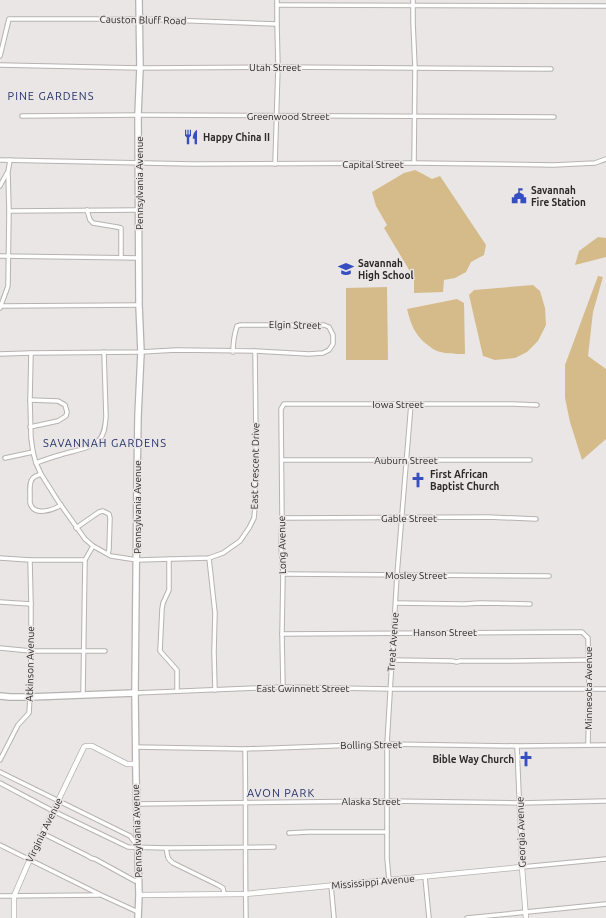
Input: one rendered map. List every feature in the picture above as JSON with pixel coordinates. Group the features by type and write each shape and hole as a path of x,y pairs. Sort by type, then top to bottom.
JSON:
{"main road":[{"name":"Pennsylvania Avenue","path":"138,915 139,880 136,693 138,416 141,352 139,305 139,0"},
{"name":"East Gwinnett Street","path":"0,696 30,697 136,693"}],"street":[{"path":"275,164 278,67 277,0"},
{"path":"413,0 415,68 414,164"},
{"path":"541,0 541,6"},
{"path":"277,5 606,6"},
{"name":"Causton Bluff Road","path":"0,56 9,19 140,19 277,24"},
{"name":"Utah Street","path":"0,65 140,68 278,67 551,69"},
{"name":"Greenwood Street","path":"22,116 138,115 554,117"},
{"name":"Capital Street","path":"0,160 275,164 583,164 595,163 606,159"},
{"path":"10,160 8,172 8,286 0,307 139,305"},
{"path":"0,186 8,172"},
{"path":"87,210 90,220 93,223 121,228 121,257"},
{"path":"9,211 139,210"},
{"path":"0,256 139,258"},
{"name":"Elgin Street","path":"0,354 141,352 176,350 233,352 255,351 292,354 323,353 329,350 333,344 333,335 330,327 324,325 241,324 237,326 235,331 233,352"},
{"name":"East Crescent Drive","path":"93,546 111,556 137,560 209,558 223,553 240,541 250,528 256,507 254,483 256,440 255,351"},
{"path":"36,463 95,444 99,440 105,427 106,417 104,352"},
{"path":"31,353 30,427 36,463 76,528 93,546 85,560 83,694"},
{"path":"30,400 58,401 65,405 67,412 66,416 63,418 30,427"},
{"name":"Iowa Street","path":"284,404 537,405"},
{"name":"Long Avenue","path":"283,687 281,409 284,404"},
{"name":"Treat Avenue","path":"389,880 387,858 386,744 411,404"},
{"path":"5,458 33,452"},
{"name":"Auburn Street","path":"282,460 530,460"},
{"path":"42,474 35,477 30,483 30,504 33,508 40,511 50,511 61,505"},
{"path":"76,528 99,512 103,511 109,514 108,553"},
{"name":"Gable Street","path":"282,518 488,517 536,519"},
{"path":"0,558 30,560 85,560"},
{"path":"209,558 215,613 214,652 216,690"},
{"path":"170,559 169,590 163,603 161,615 160,651 177,670 178,691"},
{"name":"Atkinson Avenue","path":"0,760 18,725 29,713 31,651 30,560"},
{"name":"Mosley Street","path":"283,574 550,576"},
{"path":"0,602 31,604"},
{"path":"396,603 530,604"},
{"name":"Hanson Street","path":"282,634 512,632"},
{"name":"Minnesota Avenue","path":"512,632 582,632 588,638 588,744"},
{"path":"0,648 31,651 105,651"},
{"path":"392,660 457,662 588,660"},
{"name":"East Gwinnett Street","path":"136,693 283,687 390,689 606,689"},
{"name":"Bolling Street","path":"136,747 245,749 386,744 517,746 588,744 606,745"},
{"name":"Virginia Avenue","path":"14,918 14,896 82,749 86,746 92,746 127,764 136,764"},
{"name":"Georgia Avenue","path":"517,746 522,867 526,918"},
{"path":"245,749 246,918"},
{"path":"0,776 0,772 130,836 138,847"},
{"path":"0,783 53,811 128,847 274,847"},
{"name":"Alaska Street","path":"137,804 387,801 606,801"},
{"path":"289,833 387,832"},
{"path":"42,834 95,859 135,881 139,880"},
{"path":"0,845 138,915"},
{"path":"166,848 169,860 218,885 222,888 225,894"},
{"name":"Mississippi Avenue","path":"139,895 245,894 606,859"},
{"path":"425,877 429,918"},
{"path":"331,886 334,918"},
{"path":"0,896 101,895"},
{"path":"467,918 606,904"}],"shaded area":[{"path":"415,170 432,179 440,176 486,245 484,255 471,262 466,272 455,278 444,280 443,292 414,293 414,278 384,228 387,225 376,206 372,192 404,173"},
{"path":"598,237 606,238 606,257 575,265 579,251"},
{"path":"598,276 603,277 593,312 588,356 606,369 606,439 582,460 570,422 565,398 565,365"},
{"path":"533,285 540,291 545,308 546,325 538,341 527,352 515,358 495,360 483,356 469,295 474,290"},
{"path":"387,287 388,360 346,360 346,288"},
{"path":"457,299 464,303 465,354 436,351 424,342 417,334 410,320 407,309"}],"place":[{"name":"Happy China II","path":"191,137"},
{"name":"Savannah Fire Station","path":"519,196"},
{"name":"Savannah High School","path":"346,269"},
{"name":"First African Baptist Church","path":"418,480"},
{"name":"Bible Way Church","path":"526,759"}],"district":[{"name":"PINE GARDENS","path":"51,96"},
{"name":"SAVANNAH GARDENS","path":"105,443"},
{"name":"AVON PARK","path":"281,793"}]}
